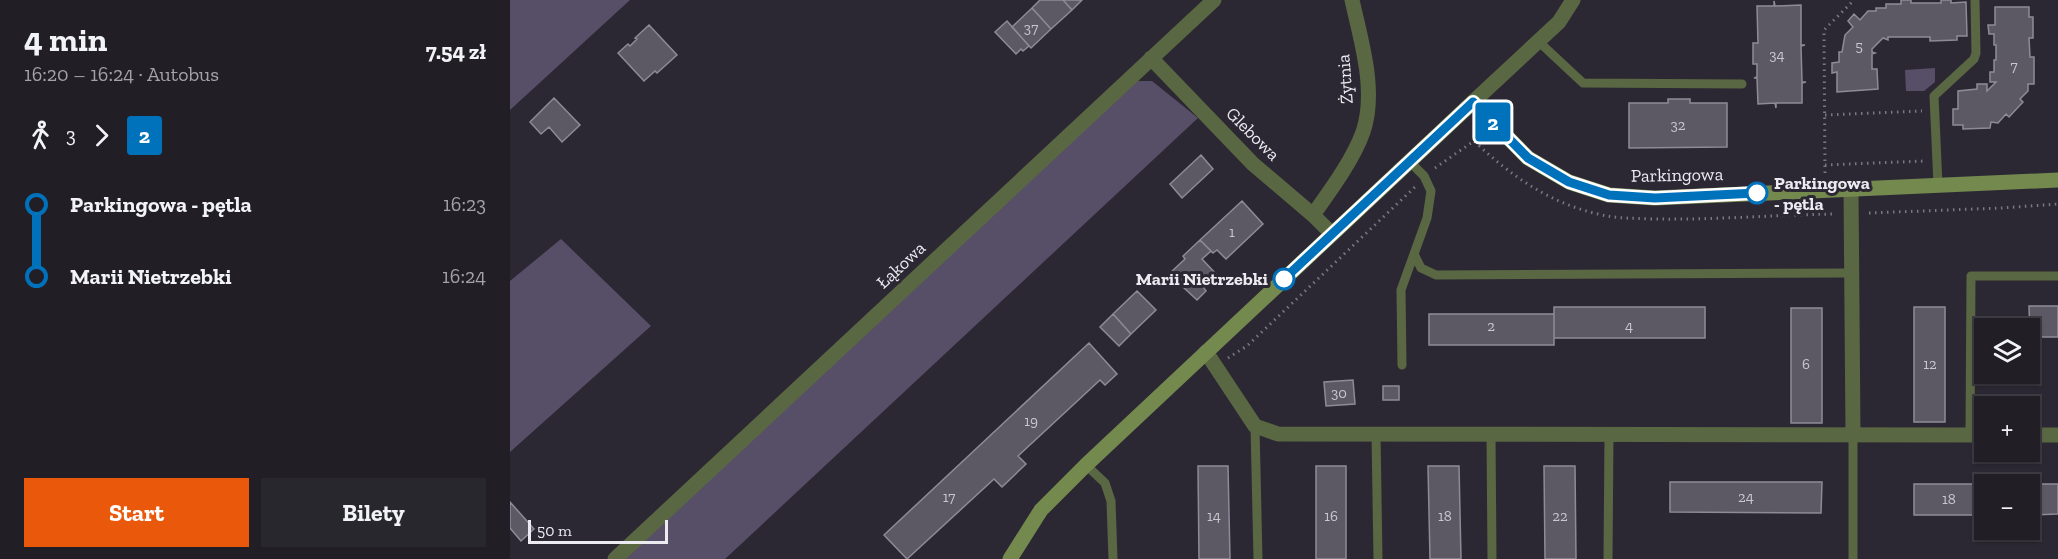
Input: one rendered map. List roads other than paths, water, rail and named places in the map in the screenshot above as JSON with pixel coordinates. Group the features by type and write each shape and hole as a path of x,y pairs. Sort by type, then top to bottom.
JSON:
{"street":[{"name":"Łąkowa","path":"615,559 1214,0"},
{"name":"Żytnia","path":"1313,215 1339,177 1363,132 1369,96 1362,44 1352,0"},
{"path":"1011,559 1041,510 1086,465 1559,22 1574,0"},
{"name":"Glebowa","path":"1151,58 1253,164 1332,234"},
{"name":"Parkingowa","path":"1473,102 1528,158 1569,182 1609,195 1655,198 2058,180"},
{"path":"1851,189 1853,434"},
{"path":"1206,352 1256,426 1278,434 1974,435"},
{"path":"2040,435 2058,435"}],"lane":[{"path":"1938,185 1934,96 1974,59 1976,52 1975,0"},
{"path":"1538,41 1582,83 1742,84"},
{"path":"1402,365 1401,290 1427,218 1431,191 1424,176 1410,162"},
{"path":"1414,254 1421,268 1436,275 1852,273"},
{"path":"1976,396 1971,276 2058,276"},
{"path":"1256,426 1258,559"},
{"path":"1376,434 1378,559"},
{"path":"1491,434 1492,559"},
{"path":"1853,434 1853,559"},
{"path":"1608,559 1609,435"},
{"path":"1086,465 1105,483 1111,501 1113,559"}],"place":[{"name":"Parkingowa - pętla","path":"1757,193"},
{"name":"Marii Nietrzebki","path":"1284,279"}]}
